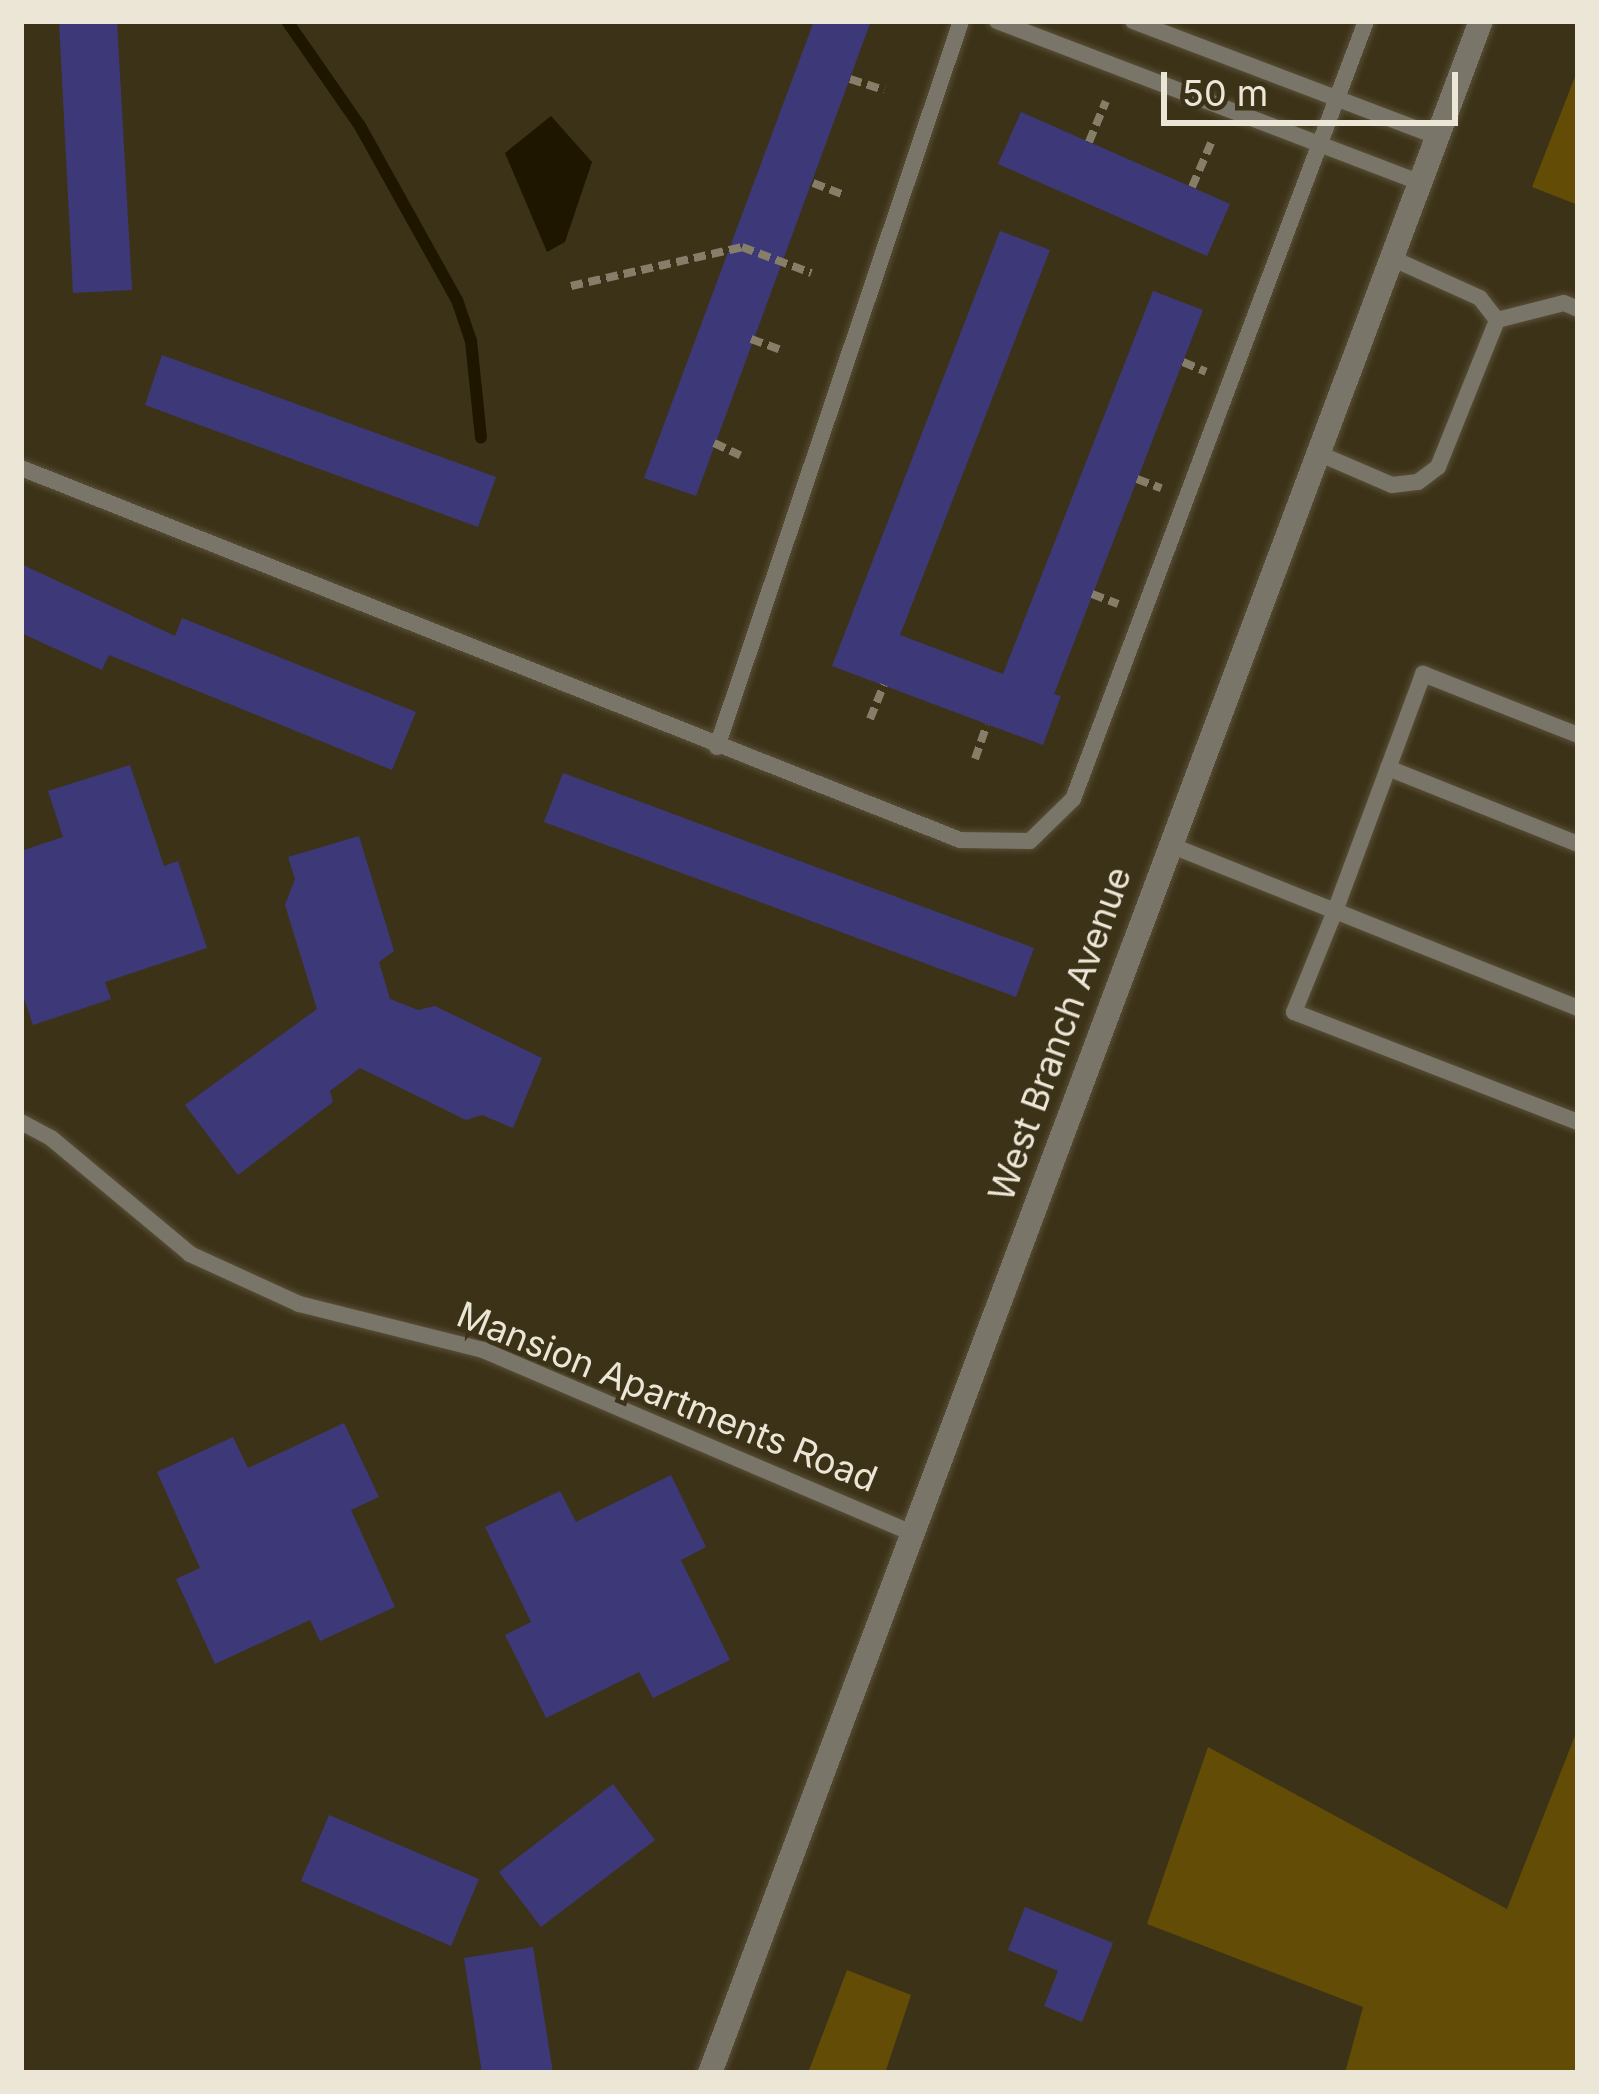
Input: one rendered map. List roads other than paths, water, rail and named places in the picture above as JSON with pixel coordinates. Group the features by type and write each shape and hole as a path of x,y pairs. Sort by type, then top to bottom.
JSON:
{"street":[{"name":"West Branch Avenue","path":"710,2073 1481,21"}],"lane":[{"path":"716,747 961,21"},
{"path":"998,21 1418,182"},
{"path":"1133,21 1435,136"},
{"path":"21,468 960,840 1030,841 1073,800 1366,21"},
{"path":"1390,257 1480,298 1497,320"},
{"path":"1497,320 1564,303 1578,309"},
{"path":"1320,454 1392,485 1418,482 1438,467 1497,320"},
{"path":"1578,735 1423,674 1294,1012 1578,1122"},
{"path":"1388,768 1578,844"},
{"path":"1169,845 1578,1008"},
{"name":"Mansion Apartments Road","path":"21,1121 51,1138 190,1254 233,1274 298,1304 483,1350 915,1534"}],"waterway":[{"path":"287,21 360,126 457,300 471,341 481,437"}]}
